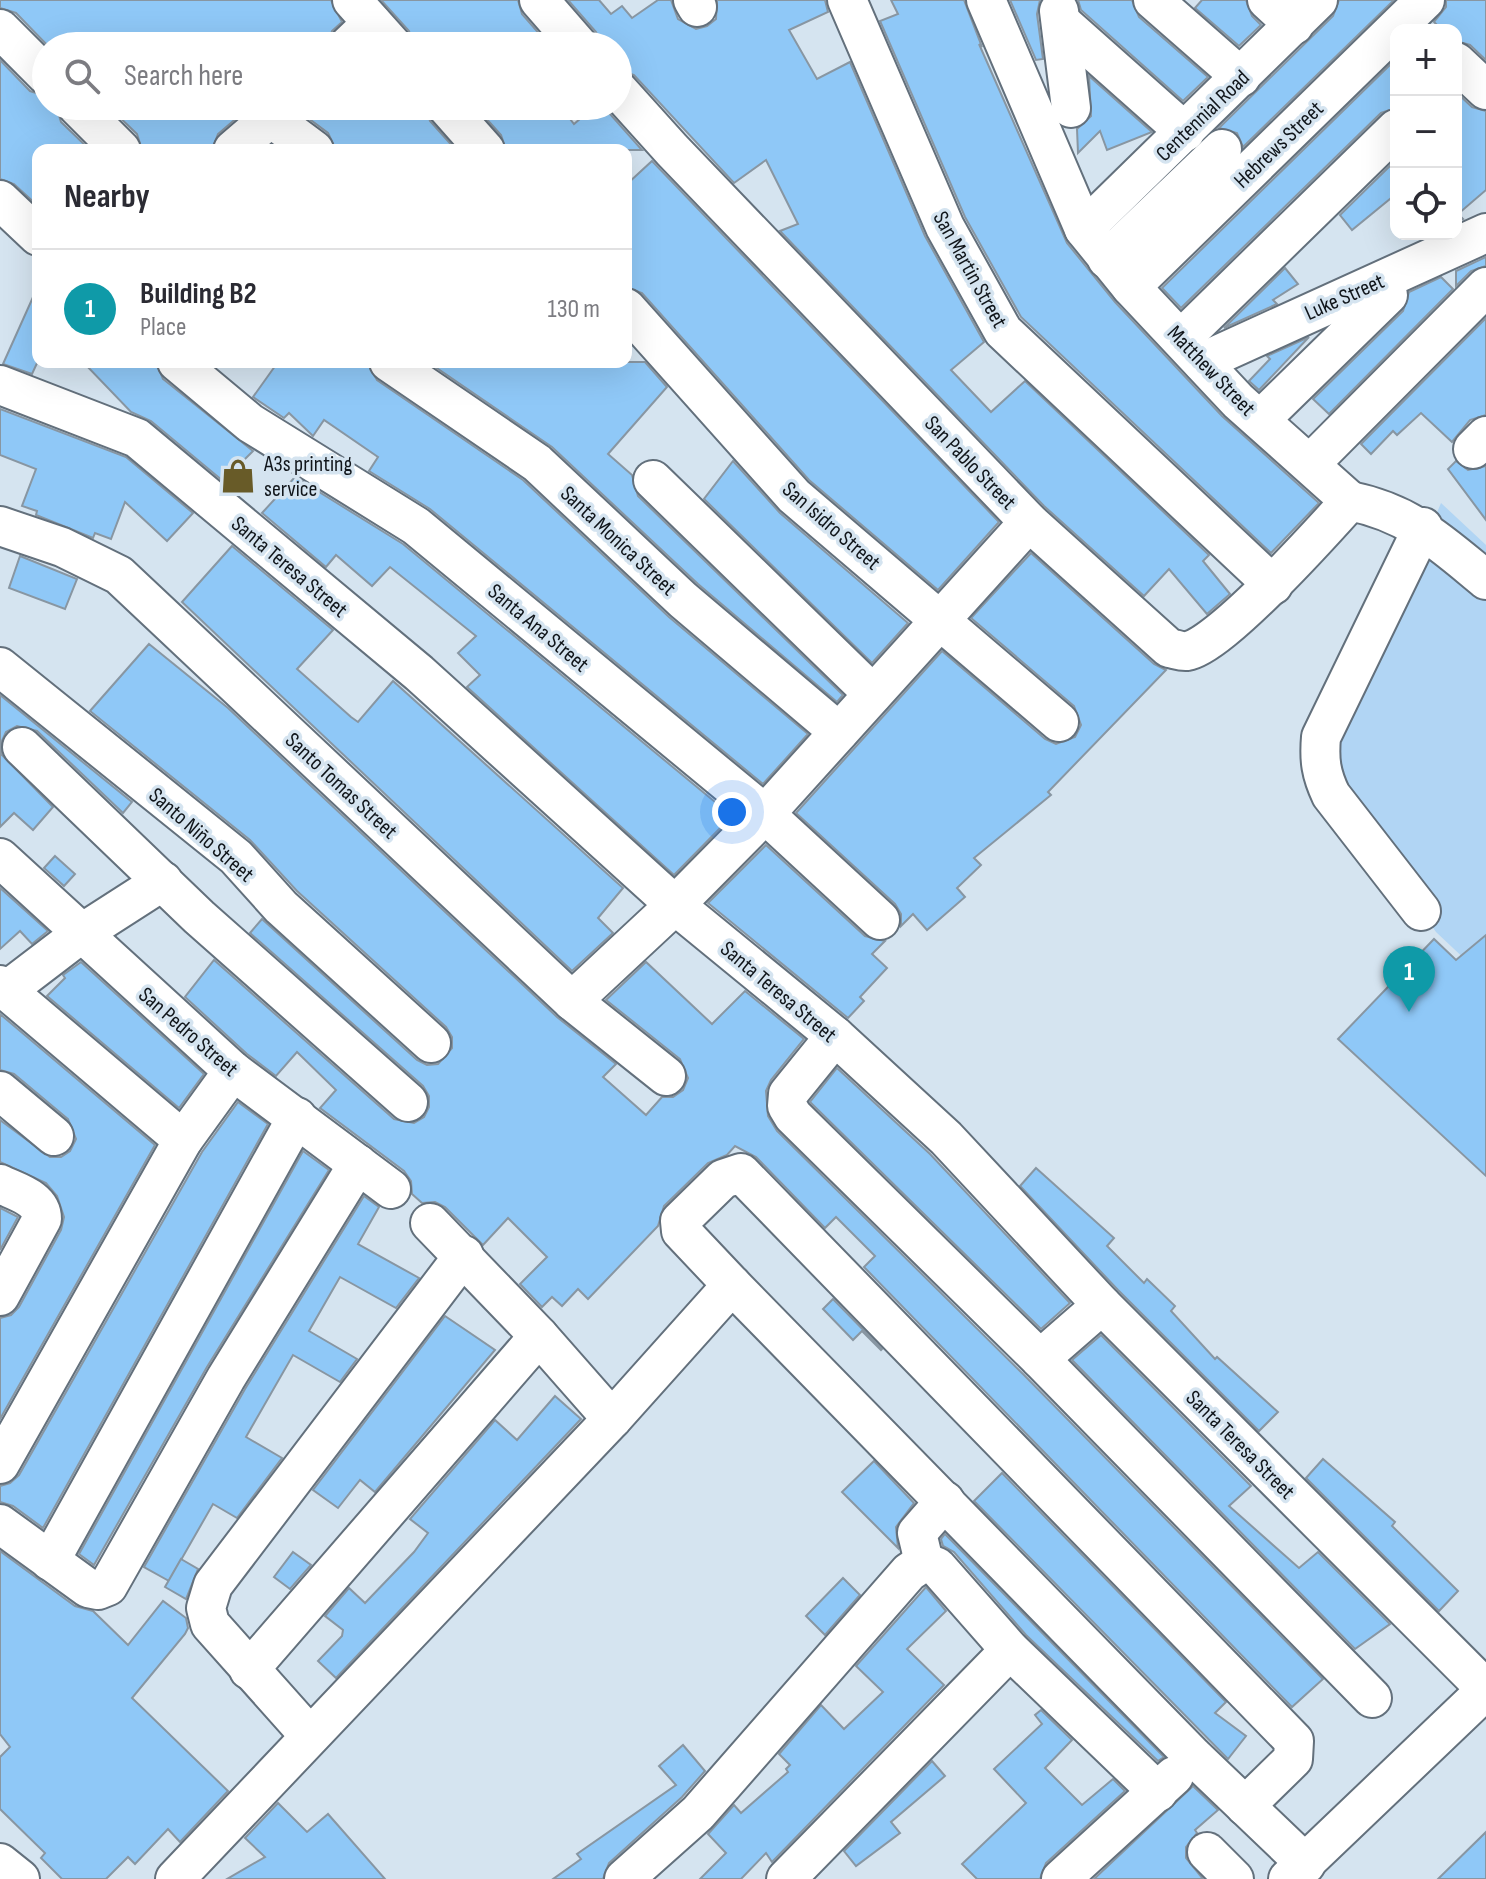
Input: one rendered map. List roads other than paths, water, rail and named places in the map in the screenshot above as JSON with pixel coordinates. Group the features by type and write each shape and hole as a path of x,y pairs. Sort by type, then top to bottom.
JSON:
{"street":[{"path":"539,0 567,32"},
{"name":"San Martin Street","path":"847,0 945,227 1003,331 1273,585"},
{"name":"Matthew Street","path":"986,0 1096,244 1131,287 1260,420 1350,501"},
{"path":"1153,0 1241,77"},
{"name":"Centennial Road","path":"1096,244 1185,132 1241,77 1293,8"},
{"path":"1060,11 1071,108"},
{"path":"1060,11 1185,132"},
{"name":"Hebrews Street","path":"1131,287 1413,12"},
{"path":"0,29 32,61"},
{"name":"San Pablo Street","path":"632,106 1029,522 1169,648 1186,652 1202,646 1273,585 1350,501"},
{"path":"91,120 115,144"},
{"path":"240,144 269,120"},
{"path":"286,120 308,144"},
{"path":"458,120 480,144"},
{"path":"1192,350 1390,136"},
{"path":"1096,244 1222,149"},
{"path":"0,200 32,230"},
{"name":"Luke Street","path":"1192,350 1486,233"},
{"path":"1311,463 1486,287"},
{"path":"1260,420 1388,295"},
{"name":"San Isidro Street","path":"632,315 794,496 940,617 1059,722"},
{"name":"Santa Ana Street","path":"184,368 250,423 416,526 765,814 880,920"},
{"name":"Santa Monica Street","path":"398,368 537,463 683,600 839,732"},
{"name":"Santa Teresa Street","path":"0,385 137,438 419,673 675,905 835,1036 946,1138 1102,1305 1486,1690"},
{"path":"653,480 873,694"},
{"path":"1350,501 1371,505 1423,527 1486,580"},
{"path":"572,1001 675,905 765,814 1029,522"},
{"name":"Santo Tomas Street","path":"0,526 62,547 119,575 572,1001 666,1076"},
{"path":"1421,911 1331,795 1319,758 1321,737 1423,527"},
{"name":"Santo Niño Street","path":"0,667 236,857 281,907 431,1043"},
{"path":"22,747 199,917 408,1102"},
{"name":"San Pedro Street","path":"0,858 233,1071 391,1189"},
{"path":"163,881 3,988 183,1140"},
{"path":"835,1036 788,1094 787,1106 793,1116 1040,1359 1372,1698"},
{"path":"0,1464 183,1140 233,1071"},
{"path":"0,1091 54,1136"},
{"path":"50,1561 297,1117"},
{"path":"0,1524 88,1588 98,1590 108,1586 226,1378 358,1164"},
{"path":"1245,1806 1293,1759 1294,1741 741,1173 723,1179 680,1221 681,1231 1245,1806 1297,1871 1486,1690"},
{"path":"0,1184 37,1203 42,1210 42,1219 0,1296"},
{"path":"430,1223 464,1255 612,1419"},
{"path":"309,1735 210,1624 206,1608 213,1585 464,1255"},
{"path":"175,1879 612,1419 732,1285"},
{"path":"1040,1359 1102,1305"},
{"path":"249,1670 539,1336"},
{"path":"924,1562 917,1533 945,1501"},
{"path":"924,1562 937,1567 1010,1650 1158,1792"},
{"path":"624,1879 698,1813 909,1572 924,1562"},
{"path":"786,1879 1010,1650"},
{"path":"1061,1879 1158,1792 1193,1756"},
{"path":"1207,1852 1234,1879"},
{"path":"0,1863 20,1879"}],"place":[{"name":"A3s printing service","path":"238,476"},
{"name":"Building B2","path":"1409,1012"}]}
